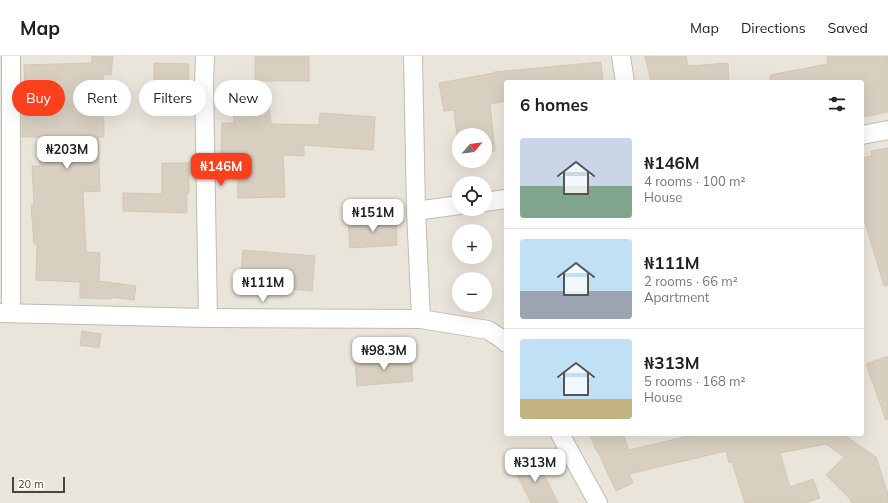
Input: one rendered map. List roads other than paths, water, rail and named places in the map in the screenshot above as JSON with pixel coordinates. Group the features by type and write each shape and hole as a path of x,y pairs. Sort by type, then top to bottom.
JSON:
{"street":[{"path":"10,56 5,103 5,313 208,318 421,319 488,330 504,341"},
{"path":"205,56 204,84 208,318"},
{"path":"413,56 416,212 421,319"},
{"path":"621,56 625,80"},
{"path":"864,135 888,130"},
{"path":"492,201 504,199"},
{"path":"416,212 452,206"},
{"path":"561,436 598,503"}]}
